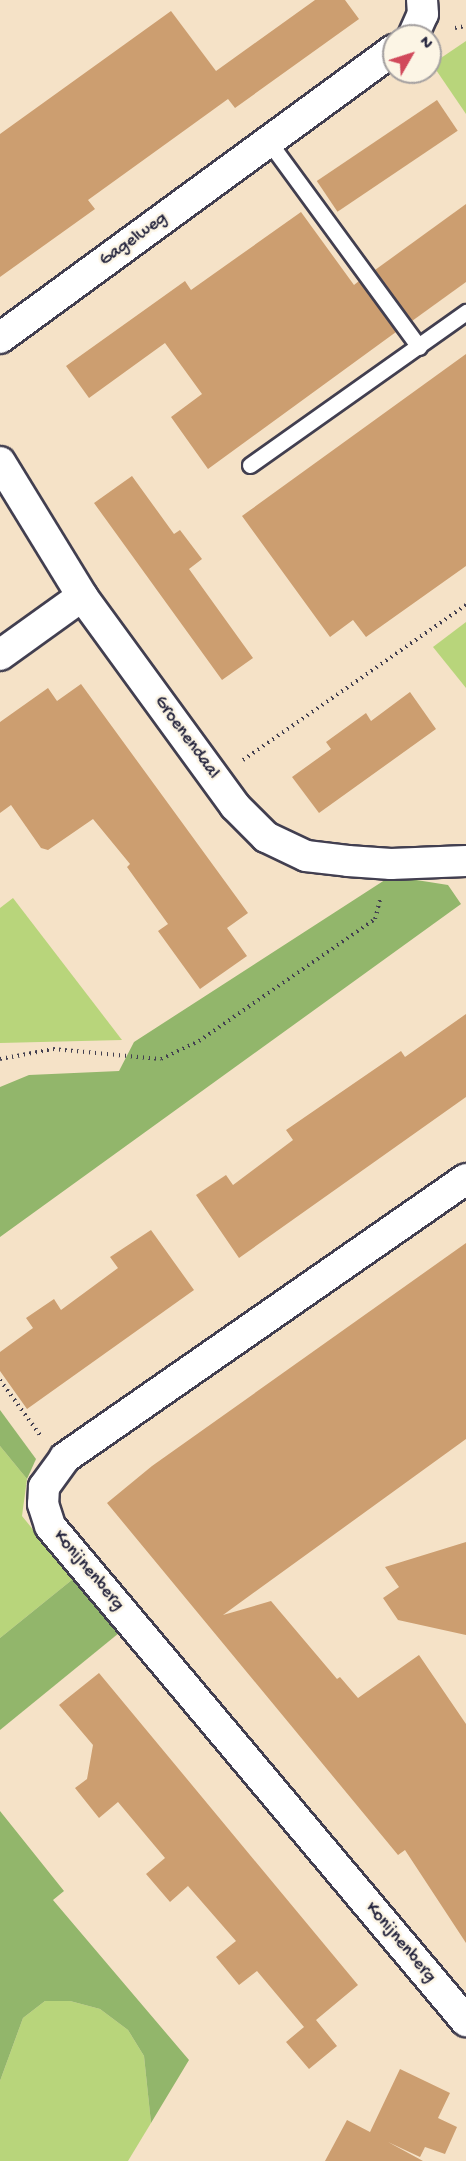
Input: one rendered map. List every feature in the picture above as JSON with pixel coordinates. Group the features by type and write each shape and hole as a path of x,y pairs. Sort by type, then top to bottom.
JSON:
{"street":[{"path":"418,24 423,14 423,0"},
{"name":"Gagelweg","path":"0,338 382,59"},
{"name":"Groenendaal","path":"0,462 82,596 235,807 266,837 306,856 391,864 466,861"},
{"path":"0,655 82,596"},
{"name":"Konijnenberg","path":"466,1179 65,1458 44,1487 43,1504 50,1526 466,2021"}],"lane":[{"path":"269,142 419,347"},
{"path":"250,465 466,312"}],"path":[{"path":"215,779 466,605"},
{"path":"0,1059 53,1049 160,1059 199,1041 375,919 391,864"},
{"path":"0,1380 43,1439 65,1458"}],"green space":[{"path":"466,41 466,114 442,79 442,57"},
{"path":"466,622 466,688 433,647"},
{"path":"391,876 448,885 461,904 0,1237 0,1087 29,1075 119,1071 134,1042"},
{"path":"13,898 122,1040 0,1043 0,908"},
{"path":"0,1410 36,1459 27,1479 0,1446"},
{"path":"0,1446 27,1479 22,1516 73,1579 0,1638"},
{"path":"73,1579 119,1633 0,1730 0,1638"},
{"path":"0,1811 64,1891 53,1900 189,2060 151,2123 144,2056 128,2030 100,2009 70,2001 45,2001 23,2018 0,2081"},
{"path":"45,2001 70,2001 100,2009 128,2030 144,2056 151,2123 128,2161 0,2161 0,2081 23,2018"}],"building":[{"path":"315,0 345,0 359,19 235,108 228,99 88,200 95,209 0,277 0,134 171,11 216,71"},
{"path":"437,100 458,131 337,212 317,181"},
{"path":"466,204 466,282 412,321 375,270"},
{"path":"301,212 354,285 359,281 396,332 208,469 171,417 202,394 165,343 89,398 66,366 185,281 191,290"},
{"path":"466,354 466,566 366,637 353,620 330,637 242,516"},
{"path":"132,476 174,534 180,530 202,559 189,569 253,658 222,680 94,503"},
{"path":"81,684 248,913 227,928 247,956 200,989 158,931 168,924 127,867 130,864 93,819 48,850 41,848 11,805 0,813 0,722 48,688 57,701"},
{"path":"410,692 436,729 319,813 292,777 331,749 326,742 366,713 371,721"},
{"path":"466,1014 466,1097 239,1258 196,1195 226,1175 233,1185 293,1140 286,1130 401,1051 405,1057"},
{"path":"151,1230 194,1290 27,1409 0,1371 0,1352 33,1328 26,1318 54,1299 61,1310 118,1268 110,1257"},
{"path":"466,1243 466,1439 223,1615 271,1601 337,1679 340,1677 358,1698 419,1655 466,1724 466,1943 405,1850 398,1855 107,1503 152,1466"},
{"path":"466,1542 466,1635 398,1620 383,1598 399,1587 385,1567"},
{"path":"99,1673 358,1985 316,2020 337,2046 309,2069 286,2042 304,2027 257,1971 239,1985 216,1957 236,1941 188,1886 170,1902 146,1874 165,1858 118,1802 99,1818 75,1788 87,1779 93,1745 59,1705"},
{"path":"400,2069 450,2093 438,2118 457,2127 445,2154 425,2147 420,2157 388,2142 423,2161 325,2161 347,2120 370,2132"}]}
